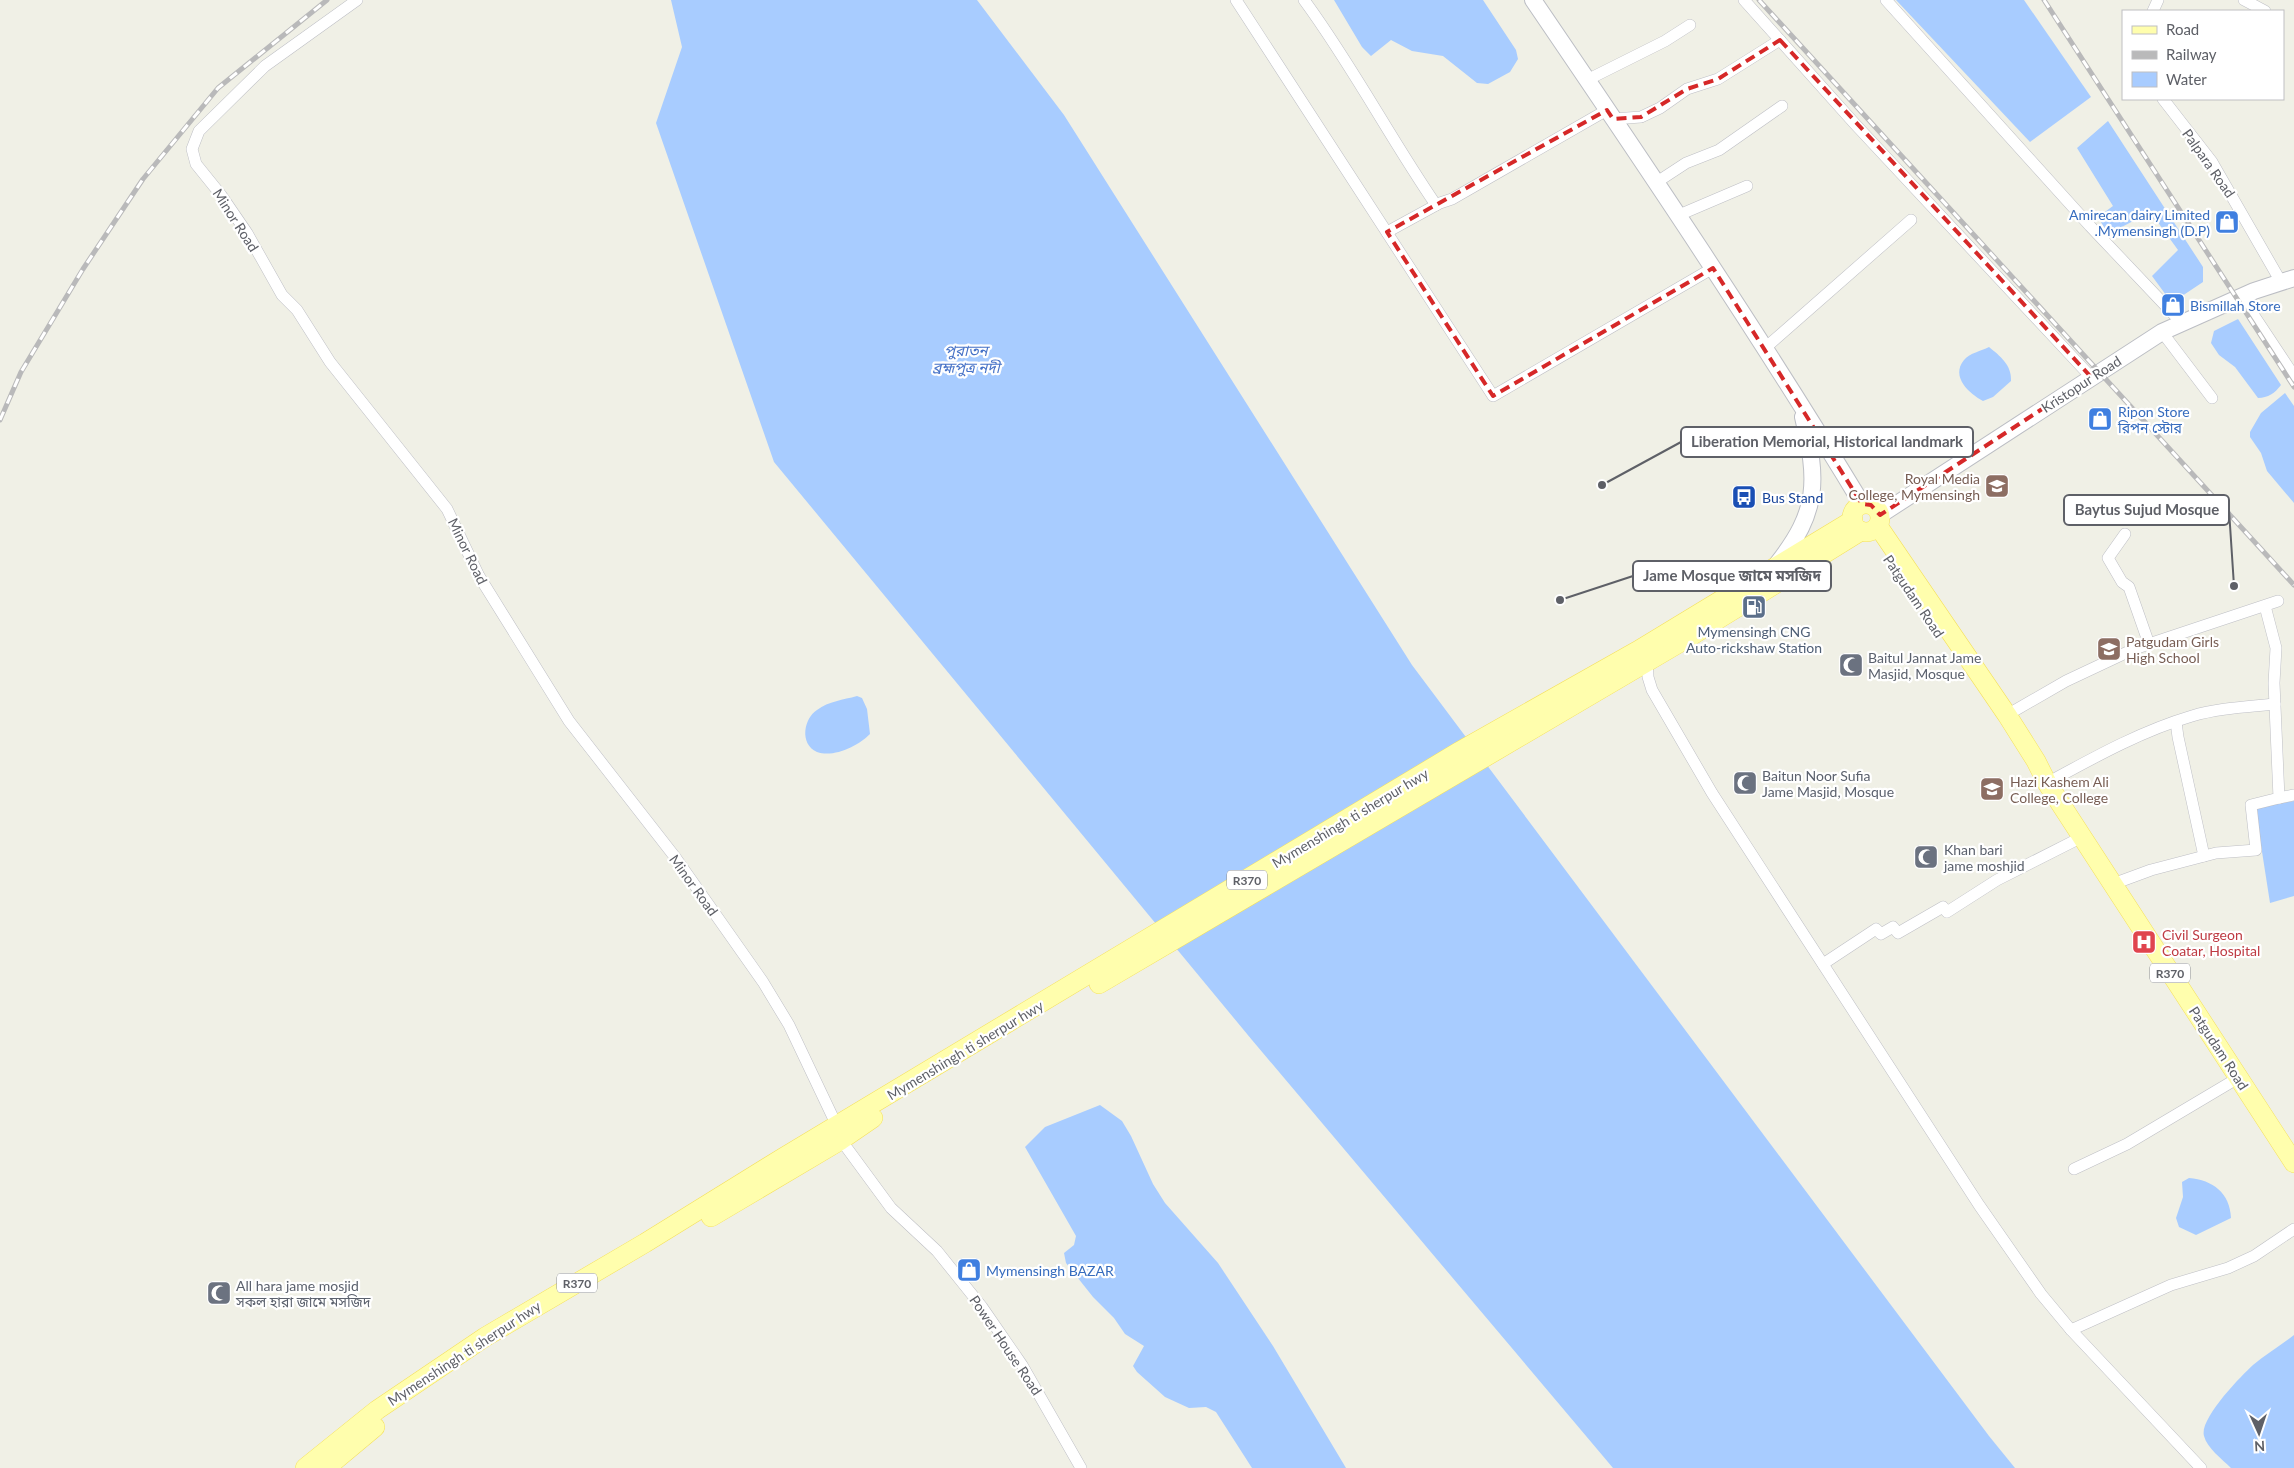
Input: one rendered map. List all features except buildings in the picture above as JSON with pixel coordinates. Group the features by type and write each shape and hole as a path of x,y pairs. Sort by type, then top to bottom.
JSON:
{"main road":[{"path":"1532,0 1679,215 1800,402 1867,521"},
{"name":"Kristopur Road","path":"1643,658 1867,521 2162,332 2241,296 2288,280"},
{"path":"1777,565 1800,532 1808,513 1812,493 1811,457 1800,402"},
{"name":"Kristopur Road","path":"1643,658 1777,565 1867,521"},
{"name":"Patgudam Road","path":"1867,521 2007,715 2036,761 2047,783 2294,1162"},
{"name":"Patgudam Road","path":"1867,521 2029,765 2047,783"},
{"name":"Mymenshingh ti sherpur hwy","path":"326,1468 403,1403 862,1118 1643,658"},
{"name":"Mymenshingh ti sherpur hwy","path":"305,1468 376,1410 484,1337 839,1133"}],"street":[{"name":"Minor Road","path":"357,0 265,66 199,131 192,149 196,164 221,194 248,233 282,295 297,310 330,362 447,509 479,576 569,721 675,857 763,982 789,1025 839,1133"},
{"path":"1236,0 1493,396 1713,268"},
{"path":"1304,0 1324,27 1400,152 1436,205"},
{"path":"1744,0 2091,377"},
{"path":"1886,0 2090,226 2181,322"},
{"path":"2244,0 2263,10"},
{"path":"1587,80 1665,41 1690,25"},
{"path":"1387,232 1610,114 1640,117 1660,108 1687,89 1718,79 1780,40"},
{"name":"Palpara Road","path":"2164,100 2212,162 2288,280"},
{"path":"1656,182 1686,163 1719,150 1782,106"},
{"path":"1679,215 1747,186"},
{"path":"1764,349 1911,220"},
{"path":"2241,296 2294,376"},
{"path":"2162,332 2212,398"},
{"path":"2125,534 2108,558 2122,582 2129,587 2149,644"},
{"path":"2007,715 2066,681 2149,644 2278,601"},
{"path":"2265,606 2276,648 2275,704 2279,798"},
{"path":"1643,658 1652,690 1712,793 1978,1205 2041,1294 2071,1330 2201,1468"},
{"path":"2047,783 2114,747 2176,722 2223,709 2275,704"},
{"path":"2176,722 2204,856"},
{"path":"2113,884 2151,870 2204,856 2256,850 2251,805 2294,795"},
{"path":"1824,964 1876,928 1881,934 1893,927 1898,932 1942,907 1947,912 1997,880 2082,837"},
{"path":"2074,1169 2127,1144 2238,1078"},
{"name":"Power House Road","path":"839,1133 890,1208 937,1251 982,1307 1022,1365 1081,1468"},
{"path":"2071,1330 2171,1285 2228,1268 2254,1256 2294,1229"}],"highlighted area":[{"path":"1780,40 2091,377 1880,515 1871,505 1862,504 1713,268 1493,396 1387,232 1607,110 1613,119 1641,117 1687,89 1718,79"}],"water":[{"name":"পুরাতন ব্রহ্মপুত্র নদী","path":"671,0 977,0 1064,115 1412,665 1989,1436 2015,1468 1613,1468 1252,1040 774,462 656,123 682,47"},
{"path":"1334,0 1483,0 1516,50 1518,59 1510,72 1488,84 1477,83 1443,56 1412,51 1391,40 1371,56 1362,47"},
{"path":"1896,0 2024,0 2091,97 2030,142"},
{"path":"2108,121 2203,267 2203,282 2176,300 2170,294 2166,295 2152,276 2178,250 2157,221 2145,215 2108,234 2098,217 2113,206 2077,148"},
{"path":"2238,319 2281,385 2274,393 2268,396 2258,398 2235,367 2219,355 2211,343 2214,331"},
{"path":"1989,347 2001,357 2010,370 2011,381 1993,397 1983,401 1963,384 1959,373 1960,366 1966,358"},
{"path":"2285,393 2294,406 2294,503 2267,471 2261,453 2250,437 2250,432 2261,413"},
{"path":"857,696 862,698 867,709 870,734 852,747 838,752 817,752 811,748 805,731 813,714 826,705"},
{"path":"2294,801 2294,896 2270,903 2255,807"},
{"path":"1100,1105 1122,1121 1153,1184 1165,1203 1218,1263 1273,1346 1346,1468 1252,1468 1216,1412 1206,1407 1189,1408 1165,1397 1137,1372 1133,1366 1144,1346 1125,1334 1114,1318 1093,1297 1066,1263 1064,1253 1074,1245 1076,1236 1025,1147 1045,1127"},
{"path":"2189,1178 2198,1179 2219,1189 2227,1201 2231,1218 2196,1235 2179,1227 2176,1218 2183,1197 2182,1182"},
{"path":"2294,1335 2294,1468 2231,1468 2208,1445 2204,1436 2204,1429 2208,1419 2222,1398 2253,1365"}],"railway":[{"path":"0,420 21,372 83,269 143,179 218,88 327,0"},
{"path":"1759,0 2294,585"},
{"path":"2044,0 2294,387"}],"place":[{"name":"Amirecan dairy Limited .Mymensingh (D.P)","path":"2227,222"},
{"name":"Bismillah Store","path":"2173,305"},
{"name":"Ripon Store রিপন স্টোর","path":"2100,419"},
{"name":"Liberation Memorial, Historical landmark","path":"1602,485"},
{"name":"Royal Media College, Mymensingh","path":"1997,486"},
{"name":"Bus Stand","path":"1744,497"},
{"name":"Baytus Sujud Mosque","path":"2234,586"},
{"name":"Jame Mosque জামে মসজিদ","path":"1560,600"},
{"name":"Mymensingh CNG Auto-rickshaw Station","path":"1754,607"},
{"name":"Patgudam Girls High School","path":"2109,649"},
{"name":"Baitul Jannat Jame Masjid, Mosque","path":"1851,665"},
{"name":"Baitun Noor Sufia Jame Masjid, Mosque","path":"1745,783"},
{"name":"Hazi Kashem Ali College, College","path":"1992,789"},
{"name":"Khan bari jame moshjid","path":"1926,857"},
{"name":"Civil Surgeon Coatar, Hospital","path":"2144,942"},
{"name":"Mymensingh BAZAR","path":"969,1270"},
{"name":"All hara jame mosjid সকল হারা জামে মসজিদ","path":"219,1293"}]}
